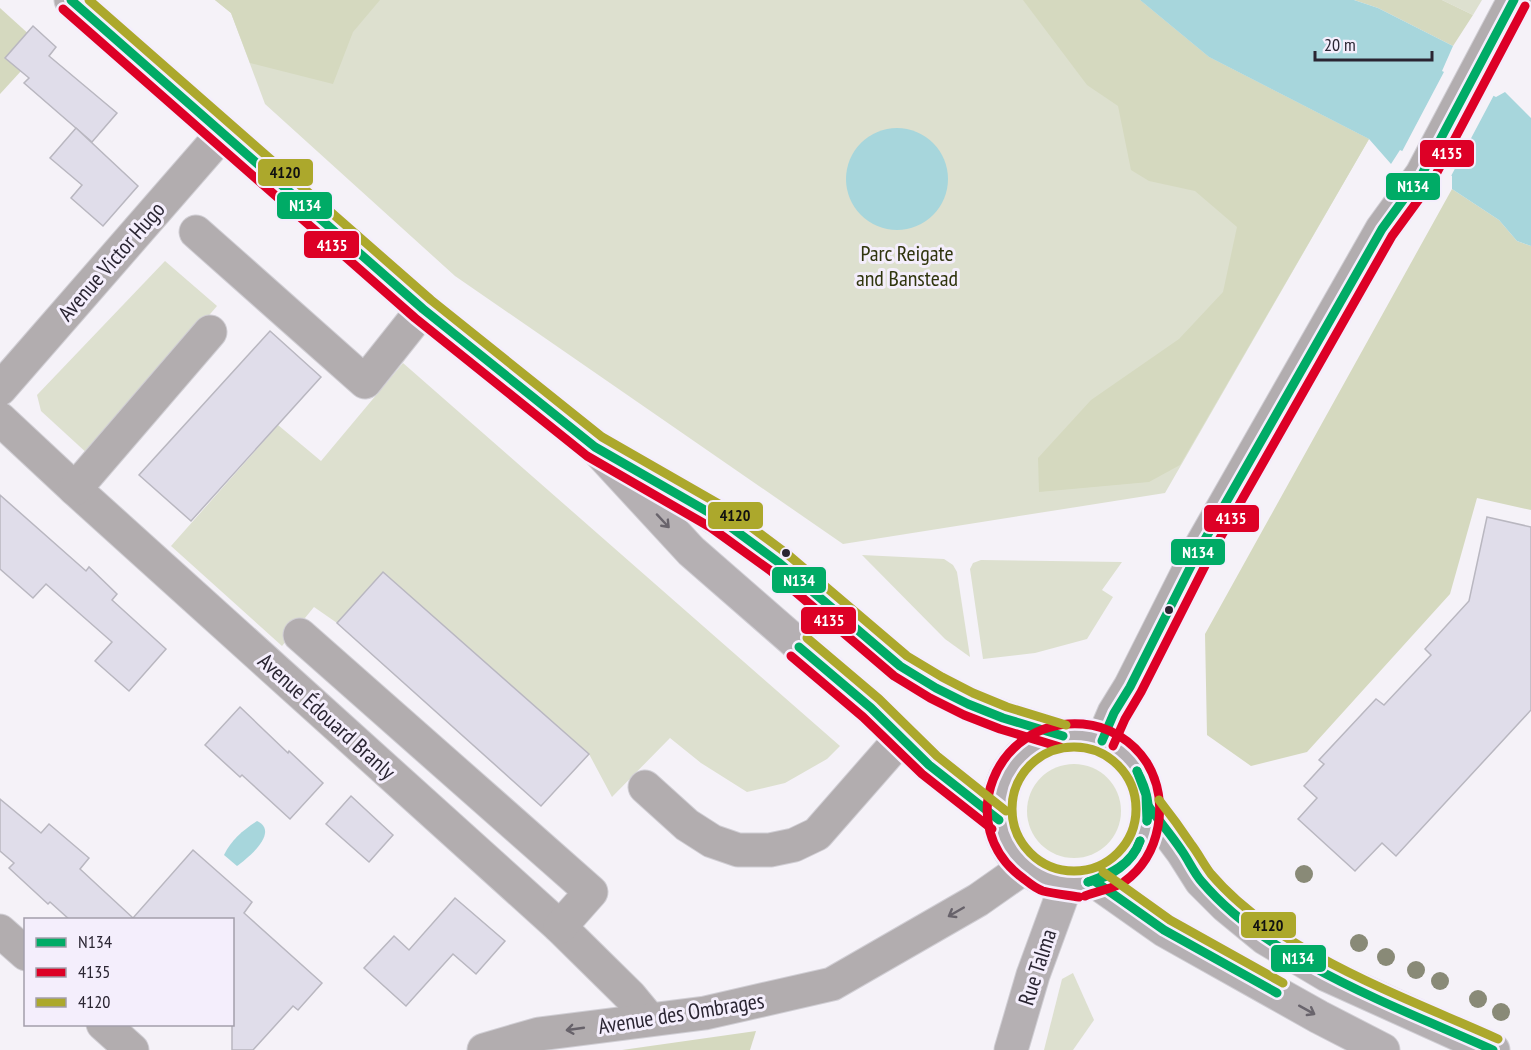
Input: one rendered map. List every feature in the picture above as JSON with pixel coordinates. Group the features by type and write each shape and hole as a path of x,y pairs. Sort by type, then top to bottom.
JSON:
{"main road":[{"path":"71,0 423,309 595,447 691,551 902,737 929,765 999,820"},
{"path":"595,447 717,517 778,562 900,666 968,704 1003,718 1063,736"},
{"path":"1081,884 1118,871 1136,853 1146,831 1149,807 1145,786 1135,767 1121,751 1090,736 1063,736 1032,747 1019,758 1002,787 999,820 1004,838 1012,854 1025,867 1044,880 1081,884 1319,1017 1383,1050"},
{"path":"1149,807 1182,851 1201,882 1265,938 1327,975 1493,1050"},
{"name":"Rue Talma","path":"1011,1050 1033,975 1081,884"}],"street":[{"path":"1102,741 1114,713 1130,687 1200,548 1382,229 1422,174 1481,58 1514,0"},
{"name":"Avenue Victor Hugo","path":"0,390 223,133"},
{"path":"196,232 365,382 423,309"},
{"path":"75,489 210,332"},
{"name":"Avenue Édouard Branly","path":"0,418 75,489 560,927 630,996 649,1019"},
{"path":"300,635 591,892 560,927"},
{"path":"645,787 687,825 712,841 738,850 770,850 794,845 817,834 902,737"},
{"name":"Avenue des Ombrages","path":"484,1050 539,1034 705,1013 831,984 978,900 1025,867"},
{"path":"0,931 24,952"},
{"path":"105,1026 132,1050"}],"green space":[{"name":"Parc Reigate and Banstead","path":"215,0 1140,0 1209,57 1369,139 1165,493 843,544 455,276 265,104 231,13"},
{"path":"215,0 380,0 353,32 333,84 250,63 231,13"},
{"path":"1023,0 1140,0 1209,57 1369,139 1180,465 1149,482 1039,492 1038,458 1091,400 1179,339 1223,292 1237,227 1195,191 1149,181 1131,170 1118,106 1087,85"},
{"path":"1354,0 1442,0 1473,15 1453,46 1378,8"},
{"path":"1442,0 1482,0 1473,15"},
{"path":"0,8 43,47 0,94"},
{"path":"1452,189 1499,220 1517,241 1531,246 1531,510 1477,498 1450,594 1307,752 1251,766 1207,735 1205,634"},
{"path":"165,261 217,306 89,455 41,411 37,395"},
{"path":"403,363 840,746 827,759 785,783 747,792 701,763 670,738 612,797 589,754 383,572 337,623 314,607 282,646 171,546 278,425 321,461"},
{"path":"862,555 944,559 953,565 957,572 970,657 945,639"},
{"path":"981,560 1122,562 1102,590 1113,597 1087,639 1035,653 983,659 970,569 973,563"},
{"path":"1074,764 1092,768 1107,778 1117,793 1121,811 1117,829 1107,844 1092,854 1074,858 1056,854 1041,844 1031,829 1027,811 1031,793 1041,778 1056,768"},
{"path":"1073,973 1094,1020 1073,1050 1044,1050 1062,979"},
{"path":"756,1031 750,1050 622,1050"}],"water":[{"path":"1140,0 1354,0 1378,8 1453,46 1442,71 1496,97 1505,92 1531,118 1531,246 1517,241 1499,220 1452,189 1452,176 1400,150 1391,164 1369,139 1209,57"},
{"path":"897,128 917,132 933,143 944,159 948,179 944,199 933,215 917,226 897,230 877,226 861,215 850,199 846,179 850,159 861,143 877,132"},
{"path":"257,821 263,826 264,838 260,845 237,866 224,855 238,836"}],"pier":[{"path":"1445,70 1495,93 1450,178 1401,154 1397,161"}],"building":[{"path":"33,26 56,47 49,56 117,113 92,142 24,83 29,78 5,58"},
{"path":"76,128 138,186 103,226 71,198 82,185 50,158"},
{"path":"270,331 321,377 191,521 139,475"},
{"path":"0,495 86,571 89,567 117,594 112,600 166,649 129,691 95,661 112,642 46,584 33,598 0,569"},
{"path":"1487,517 1531,527 1531,710 1396,856 1382,843 1355,871 1298,819 1317,798 1304,786 1324,764 1319,760 1376,699 1384,705 1431,655 1425,649 1469,601"},
{"path":"383,572 589,754 541,806 337,623"},
{"path":"240,707 323,783 290,819 205,745"},
{"path":"351,796 393,835 369,862 326,824"},
{"path":"0,799 41,833 49,824 89,858 80,869 133,918 68,918 50,902 48,904 9,868 14,863 0,851"},
{"path":"193,850 252,902 244,913 322,983 298,1010 293,1006 253,1050 232,1050 234,918 133,918"},
{"path":"455,898 505,941 476,974 453,954 406,1006 364,968 394,936 409,950"}],"transit line":[{"name":"N134","path":"71,0 423,309 595,447 717,517 778,562 900,666 968,704 1003,718 1063,736"},
{"name":"4120","path":"89,0 431,300 602,437 724,507 786,553 907,656 973,693 1007,707 1066,725"},
{"name":"N134","path":"1102,741 1114,713 1130,687 1200,548 1382,229 1422,174 1514,0"},
{"name":"4135","path":"1113,746 1211,554 1392,236 1433,180 1525,6"},
{"name":"4135","path":"63,9 415,318 587,456 710,527 771,571 894,676 964,715 1000,729 1060,747"},
{"name":"4120","path":"807,638 879,699 937,756 1006,811"},
{"name":"N134","path":"799,647 871,708 929,765 999,820"},
{"name":"4135","path":"791,656 863,717 922,774 992,829"},
{"name":"4135","path":"1079,897 1043,891 1030,884 1002,857 990,832 987,805 993,779 1006,756 1026,738 1052,727 1093,725 1120,736 1135,748 1147,763 1158,794 1160,810 1154,843 1137,871 1124,882 1085,896"},
{"name":"4120","path":"1074,747 1098,752 1118,765 1131,785 1136,809 1131,833 1118,853 1098,866 1074,871 1050,866 1030,853 1017,833 1012,809 1017,785 1030,765 1050,752 1074,747"},
{"name":"N134","path":"1137,771 1146,795 1147,821"},
{"name":"N134","path":"1137,771 1146,795 1147,821"},
{"name":"4120","path":"1159,800 1211,874 1239,902 1271,927 1345,970 1498,1039"},
{"name":"N134","path":"1149,807 1202,882 1230,910 1263,936 1337,980 1493,1050"},
{"name":"N134","path":"1088,882 1119,868 1131,856 1140,841"},
{"name":"N134","path":"1088,882 1104,877 1120,868 1132,856 1140,841"},
{"name":"4120","path":"1103,872 1170,920 1283,983"},
{"name":"N134","path":"1096,882 1164,930 1277,993"}]}
